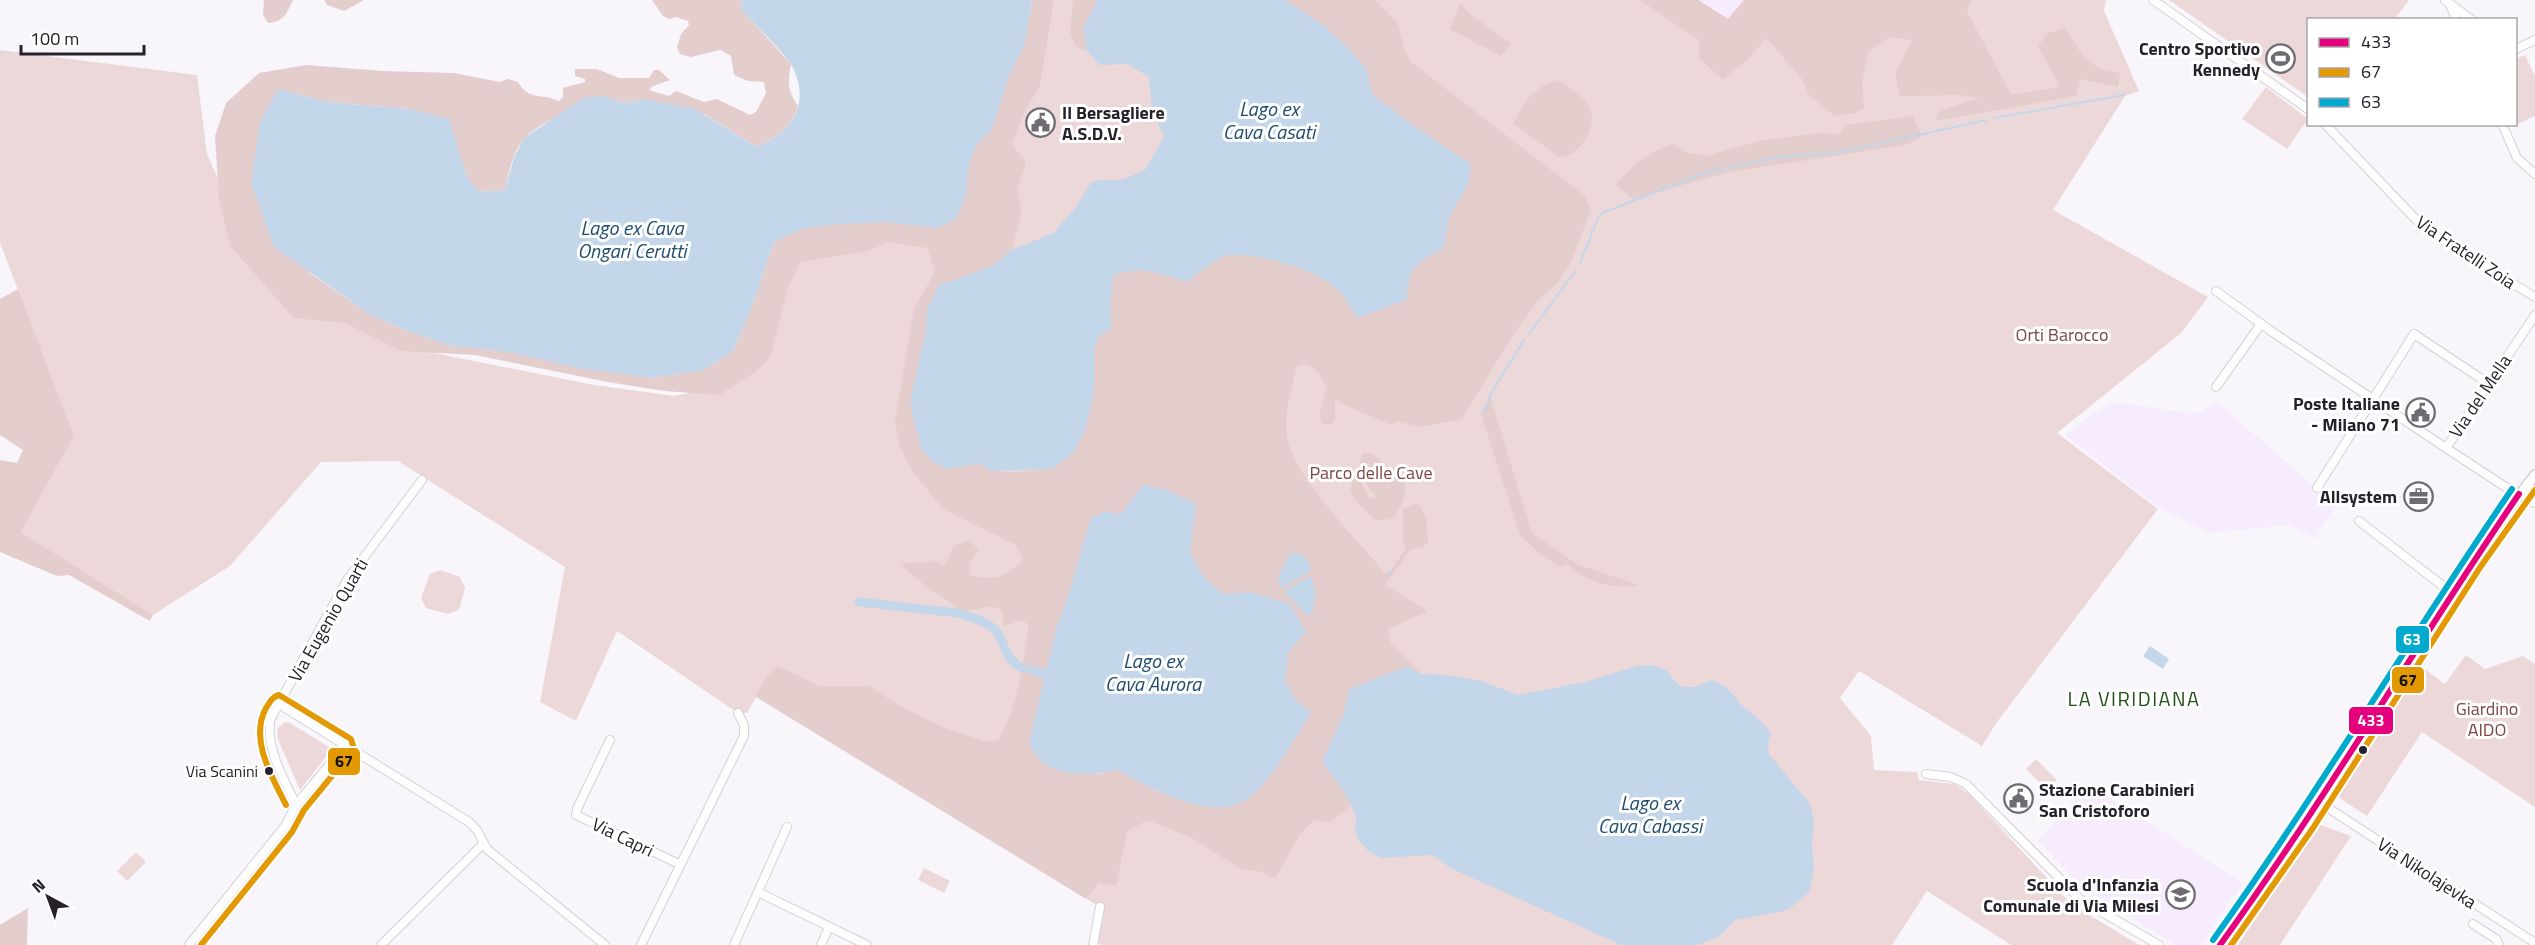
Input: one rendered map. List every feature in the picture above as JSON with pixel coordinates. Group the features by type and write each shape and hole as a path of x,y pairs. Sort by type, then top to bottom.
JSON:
{"street":[{"path":"2153,0 2307,109"},
{"path":"2447,2 2470,18"},
{"path":"2447,2 2456,18"},
{"path":"2517,49 2535,40"},
{"name":"Via Fratelli Zoia","path":"2327,126 2426,230 2535,297"},
{"path":"2503,126 2517,158 2535,174"},
{"path":"2216,291 2261,324 2446,448 2535,503"},
{"name":"Via del Mella","path":"2446,448 2535,315"},
{"path":"2216,387 2261,324"},
{"path":"2317,488 2369,409 2373,398 2414,334 2489,384"},
{"path":"2220,945 2242,918 2519,494 2535,475"},
{"name":"Via Eugenio Quarti","path":"296,805 270,738 269,728 279,704 347,580 422,480"},
{"path":"2359,521 2453,594"},
{"path":"279,704 470,822 477,830 483,844 605,945"},
{"path":"641,945 744,736 744,725 738,713"},
{"name":"Via Capri","path":"610,740 576,815 679,864"},
{"path":"189,945 285,826 296,805 345,746"},
{"path":"1926,774 1951,777 1966,784 2081,900 2159,945"},
{"name":"Via Nikolajevka","path":"2319,802 2535,943"},
{"path":"734,945 787,827"},
{"path":"381,945 483,844"},
{"path":"758,892 867,945"},
{"path":"1093,945 1100,907"},
{"path":"2228,945 2242,918"},
{"path":"2473,924 2496,939 2499,945"},
{"path":"821,945 829,927"}],"shaded area":[{"path":"1698,0 1744,0 1728,19"},
{"path":"2116,402 2196,414 2217,402 2336,505 2315,539 2290,525 2210,533 2162,510 2065,435 2096,411"},
{"path":"2090,785 2243,883 2201,945 2175,945 2080,885 2037,840"}],"green space":[{"path":"264,0 293,0 287,13 281,19 268,23 263,15"},
{"path":"324,0 364,0 344,11 327,5"},
{"path":"652,0 741,0 742,10 791,64 789,86 798,106 788,126 777,136 757,147 704,114 646,99 624,103 603,96 562,114 532,132 517,149 505,190 479,192 467,177 448,119 410,109 327,102 278,89 310,273 371,315 405,330 452,346 510,352 652,378 704,370 733,351 751,309 774,242 804,228 837,223 887,223 937,228 966,195 968,167 976,145 992,129 1009,76 1025,43 1032,0 1054,0 1040,86 1024,113 1012,144 1026,162 1017,191 1022,210 1012,250 992,266 938,286 927,310 926,330 910,402 922,450 947,469 980,463 988,468 1005,472 1024,471 1052,469 1094,391 1094,347 1100,335 1112,328 1110,308 1113,276 1122,272 1141,271 1159,273 1188,282 1225,256 1257,257 1290,265 1321,278 1342,294 1357,317 1407,300 1409,280 1415,267 1443,248 1450,215 1469,183 1414,126 1372,94 1366,68 1323,25 1285,0 1375,0 1397,22 1411,62 1585,196 1591,210 1571,262 1557,284 1541,297 1515,332 1462,419 1421,427 1397,421 1391,425 1343,404 1335,398 1335,420 1332,424 1326,425 1321,422 1320,412 1327,387 1311,366 1296,367 1286,423 1286,432 1293,456 1329,509 1384,572 1389,573 1406,548 1403,540 1403,509 1418,503 1426,517 1428,542 1423,547 1410,550 1385,585 1428,611 1388,629 1391,643 1421,674 1409,667 1349,689 1344,714 1322,761 1345,789 1353,804 1330,822 1314,820 1300,834 1275,878 1258,871 1241,869 1190,837 1147,820 1127,832 1116,886 1099,883 1086,899 755,696 768,676 778,666 819,686 869,686 898,705 947,729 985,741 998,741 1005,728 1019,684 1029,625 1022,620 1004,626 1002,610 991,606 964,612 928,588 901,565 935,560 944,567 954,546 969,541 979,549 969,564 970,575 998,577 1023,560 1016,545 943,509 913,472 900,447 895,421 914,309 935,272 928,248 886,242 869,251 800,262 787,290 770,358 754,373 719,395 665,391 608,382 475,355 401,351 346,323 294,318 230,246 219,199 215,136 226,103 259,73 306,65 383,71 454,73 500,82 508,79 518,82 526,92 559,101 563,97 563,88 585,82 585,79 575,76 575,69 597,69 619,78 649,78 654,70 659,70 670,80 653,86 649,90 669,96 676,91 704,102 717,99 750,115 756,112 766,93 764,82 748,81 734,75 731,56 720,50 691,57 680,54 677,47 681,34 689,25 688,21 663,16","holes":["1143,485 1167,490 1196,504 1190,553 1202,575 1223,594 1251,592 1290,604 1306,632 1288,652 1285,680 1295,700 1311,713 1280,760 1251,797 1156,791 1118,770 1096,775 1029,744 1056,629 1070,590","1313,581 1314,604 1306,615 1285,591"]},
{"name":"Parco delle Cave","path":"1041,0 1698,0 1728,19 1744,0 2106,0 2104,11 2139,91 2125,96 2053,210 2208,297 2181,333 2057,433 2158,509 1997,722 1982,746 1859,671 1840,698 1871,736 1874,770 1917,772 1919,780 1954,784 1969,794 2071,904 2139,945 2011,945 1927,891 1892,945 1102,945 1097,942 1103,909 756,697 747,713 738,713 617,631 576,721 540,702 565,567 398,461 321,462 230,566 153,615 21,532 74,436 0,243 0,50 197,75 207,154 236,219 394,345 594,385 675,396 714,387 784,269"},
{"path":"1073,0 1097,0 1084,27 1086,50 1078,49 1070,35"},
{"path":"1640,0 1698,0 1728,19 1744,0 1971,0 1967,11 2011,95 2060,87 2038,46 2048,33 2065,28 2081,52 2093,64 2120,73 2118,87 2081,79 2076,96 1935,121 1938,112 1980,98 1960,95 1900,96 1895,74 1912,40 1890,37 1868,51 1862,83 1864,108 1855,113 1834,116 1809,95 1802,79 1766,38 1748,59 1723,80 1698,57 1700,41"},
{"name":"Centro Sportivo Kennedy","path":"2169,0 2409,0 2396,18 2307,18 2307,96"},
{"path":"1460,3 1470,14 1511,44 1501,56 1450,29"},
{"path":"2525,55 2535,76 2535,116 2517,124 2517,59"},
{"path":"1559,80 1584,100 1592,116 1589,132 1580,147 1566,156 1559,157 1513,124 1521,108 1536,90"},
{"path":"2266,87 2307,120 2287,149 2242,119"},
{"path":"1913,116 1922,137 1906,145 1729,172 1633,199 1616,185 1642,160 1657,150 1674,144 1684,152 1707,156 1759,141 1817,133 1839,134 1846,125"},
{"path":"18,289 74,436 21,532 153,615 150,621 69,575 57,576 0,552 0,460 17,463 23,450 0,435 0,299"},
{"path":"1490,396 1532,533 1577,564 1638,585 1618,586 1600,583 1583,576 1567,564 1560,567 1540,554 1520,535 1481,414"},
{"path":"1363,453 1375,456 1383,465 1400,471 1405,490 1400,507 1393,519 1375,520 1355,500 1350,489 1354,478 1358,475 1368,496 1374,499 1376,496 1365,481 1361,470"},
{"path":"440,570 460,577 465,588 459,610 448,614 426,608 421,598 430,574"},
{"name":"Giardino AIDO","path":"2466,655 2485,669 2523,656 2535,664 2535,807 2422,732 2367,816 2341,799 2339,794 2421,666 2445,684"},
{"path":"285,722 332,749 300,790 277,737 278,728"},
{"path":"2036,759 2057,780 2047,790 2026,769"},
{"path":"2318,824 2351,836 2280,945 2238,945"},
{"path":"136,852 146,862 127,881 117,871"},
{"path":"924,868 950,881 944,893 918,880"},
{"path":"28,908 27,945 0,945 0,925"}],"water":[{"name":"Lago ex Cava Ongari Cerutti","path":"741,0 1032,0 1025,43 1009,76 992,129 976,145 968,167 966,195 956,219 937,228 885,222 840,224 802,229 774,242 751,309 733,351 704,370 652,378 577,368 510,352 452,346 405,330 371,315 274,247 251,183 260,122 278,89 327,102 410,109 449,119 467,177 479,192 505,190 514,157 524,138 585,97 603,96 624,103 646,99 695,109 757,147 770,141 789,125 799,104 800,92 792,66 742,10"},
{"name":"Lago ex Cava Casati","path":"1097,0 1285,0 1323,25 1352,52 1366,68 1372,94 1414,126 1471,164 1469,183 1450,215 1443,248 1426,258 1411,273 1407,300 1357,318 1342,294 1321,278 1290,265 1257,257 1225,256 1188,282 1159,273 1141,271 1122,272 1113,276 1110,308 1112,328 1100,335 1094,347 1094,391 1085,431 1073,453 1052,469 991,471 980,463 947,469 932,461 922,450 910,402 926,330 927,310 938,286 992,266 1012,250 1053,233 1076,207 1092,181 1124,179 1145,170 1164,137 1152,111 1149,77 1127,64 1100,65 1086,50 1084,27"},
{"name":"Lago ex Cava Aurora","path":"1143,485 1167,490 1196,504 1190,553 1202,575 1223,594 1251,592 1290,604 1306,632 1288,652 1285,680 1295,700 1311,713 1268,778 1251,796 1237,804 1220,807 1202,806 1184,801 1118,770 1080,774 1055,769 1036,755 1029,744 1056,629 1091,518 1106,511 1120,515"},
{"path":"1290,554 1303,555 1310,565 1310,571 1282,588 1277,580"},
{"path":"1310,576 1314,585 1315,599 1312,614 1306,615 1284,591"},
{"path":"2150,646 2169,659 2163,669 2143,656"},
{"name":"Lago ex Cava Cabassi","path":"1652,665 1667,670 1675,682 1683,687 1695,687 1711,680 1730,691 1768,729 1771,734 1768,744 1769,754 1810,804 1814,821 1812,846 1814,869 1809,892 1788,910 1735,920 1718,937 1697,945 1622,945 1452,869 1432,855 1381,858 1368,851 1358,839 1354,826 1357,822 1351,804 1322,761 1344,714 1349,689 1403,668 1409,667 1421,674 1447,675 1481,681 1518,695 1585,682 1637,666"}],"waterway":[{"path":"1994,118 2124,95"},
{"path":"1580,263 1602,213 1707,172 1778,157 1835,153 1987,120"},
{"path":"1529,334 1576,270"},
{"path":"1485,412 1490,395 1524,340"},
{"path":"1389,572 1392,575"},
{"path":"859,602 958,613 978,620 996,631 1008,656 1023,668"},
{"path":"1032,670 1045,674"}],"transit line":[{"name":"63","path":"2213,940 2290,828 2512,489"},
{"name":"67","path":"2231,945 2313,828 2481,566 2535,490"},
{"name":"433","path":"2220,945 2297,834 2519,494"},
{"name":"67","path":"201,945 292,832 304,810 354,749 351,739 279,695 273,698 266,708 261,720 260,732 264,758 286,805"}],"place":[{"name":"Centro Sportivo Kennedy","path":"2281,58"},
{"name":"Il Bersagliere A.S.D.V.","path":"1041,122"},
{"name":"Poste Italiane - Milano 71","path":"2421,413"},
{"name":"Allsystem","path":"2418,496"},
{"name":"Via Scanini","path":"269,771"},
{"name":"Stazione Carabinieri San Cristoforo","path":"2018,799"},
{"name":"Scuola d'Infanzia Comunale di Via Milesi","path":"2180,894"}],"district":[{"name":"LA VIRIDIANA","path":"2134,698"}],"park label":[{"name":"Orti Barocco","path":"2062,334"}]}
